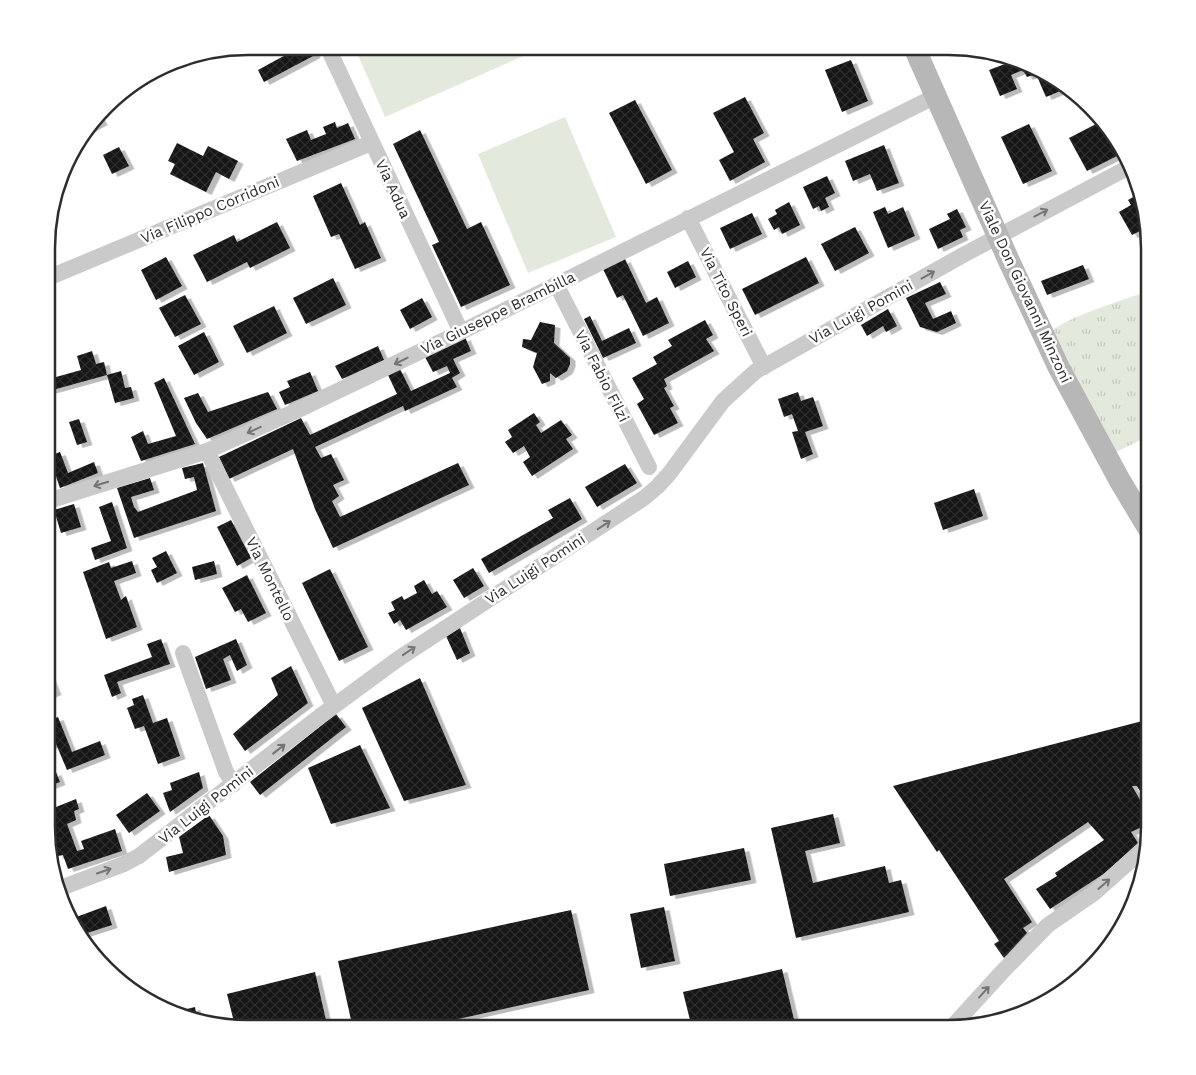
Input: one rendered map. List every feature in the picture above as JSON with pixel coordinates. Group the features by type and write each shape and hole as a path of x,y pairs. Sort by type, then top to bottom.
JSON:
{"street":[{"name":"Via Adua","path":"331,55 461,332"},
{"name":"Viale Don Giovanni Minzoni","path":"918,55 998,236 1060,368 1120,481 1141,516"},
{"name":"Via Giuseppe Brambilla","path":"55,499 207,451 298,410 461,332 936,96"},
{"name":"Via Filippo Corridoni","path":"55,276 371,143"},
{"name":"Via Luigi Pomini","path":"64,887 135,859 334,706 412,649 651,493 669,474 722,401 743,382 764,367 998,236 1124,170"},
{"name":"Via Tito Speri","path":"688,218 764,367"},
{"name":"Via Fabio Filzi","path":"556,284 649,467"},
{"name":"Via Montello","path":"207,451 334,706"},
{"path":"183,653 226,772 234,784"},
{"path":"958,1020 1048,925 1093,894 1139,853"}],"green space":[{"path":"358,55 526,55 385,117"},
{"path":"565,117 616,237 528,273 478,154"},
{"path":"1141,294 1141,440 1116,452 1052,330 1112,303"}],"building":[{"path":"286,55 315,55 264,82 258,70"},
{"path":"851,60 868,101 842,112 825,70"},
{"path":"1005,64 1022,70 1011,75 1017,89 1000,96 989,70"},
{"path":"1023,71 1033,75 1027,77"},
{"path":"1038,77 1060,91 1046,97"},
{"path":"745,97 764,133 753,139 765,162 730,181 719,160 734,152 713,113"},
{"path":"635,100 672,170 646,184 609,113"},
{"path":"335,122 337,128 348,123 355,139 297,161 286,139 307,130 311,140 326,134 323,127"},
{"path":"1029,124 1052,171 1023,184 1001,137"},
{"path":"1096,124 1117,156 1087,171 1069,138"},
{"path":"420,130 467,229 481,222 510,285 461,307 432,245 439,242 393,144"},
{"path":"177,143 203,156 208,146 238,161 229,179 216,172 206,192 170,174 175,164 168,161"},
{"path":"884,145 899,183 877,191 870,174 853,181 845,161"},
{"path":"119,147 129,166 112,174 103,155"},
{"path":"827,176 835,193 825,198 829,207 821,211 819,206 813,209 803,187"},
{"path":"341,183 360,225 365,222 381,258 355,269 339,234 331,237 313,196"},
{"path":"1134,197 1140,231 1132,235 1119,212 1131,205 1128,200"},
{"path":"789,202 800,225 782,234 779,227 774,230 768,219 777,214 775,210"},
{"path":"885,207 888,214 903,207 915,236 888,248 873,212"},
{"path":"957,209 966,227 960,230 963,237 938,249 929,229 950,219 947,214"},
{"path":"752,213 762,234 730,249 720,228"},
{"path":"277,222 290,248 250,268 247,262 207,282 193,255 234,235 237,242"},
{"path":"855,227 869,253 835,271 821,244"},
{"path":"166,257 182,286 156,300 141,270"},
{"path":"806,257 819,283 755,315 742,289"},
{"path":"625,259 646,303 657,297 669,323 643,336 623,295 617,298 603,269"},
{"path":"688,261 696,277 675,288 667,272"},
{"path":"1083,265 1089,279 1047,295 1041,281"},
{"path":"333,278 346,305 306,324 293,298"},
{"path":"940,282 946,294 925,303 933,319 951,311 956,323 937,332 920,327 906,298"},
{"path":"185,295 201,324 175,337 159,308"},
{"path":"422,298 432,317 410,329 400,310"},
{"path":"274,306 287,333 247,353 233,326"},
{"path":"888,309 897,326 886,332 883,326 867,336 861,325"},
{"path":"590,316 602,341 629,328 636,343 603,358 584,319"},
{"path":"705,320 713,335 706,339 714,351 664,379 667,386 664,388 674,406 670,408 678,423 654,435 637,404 644,399 632,378 657,364 653,357 672,346 668,340"},
{"path":"540,322 555,325 554,343 570,358 567,371 556,378 550,373 550,381 542,384 533,367 537,353 522,347 523,339 531,340"},
{"path":"204,332 219,362 194,375 178,346"},
{"path":"465,337 471,351 453,359 460,373 452,378 457,387 405,411 403,406 315,447 321,458 331,454 344,480 333,485 339,496 332,501 340,517 458,463 469,485 333,548 315,509 293,449 229,479 219,457 301,418 310,435 397,394 388,375 400,369 411,391 450,373 447,366 433,372 425,357"},
{"path":"378,346 384,360 342,379 335,366"},
{"path":"92,351 96,364 104,362 107,375 55,389 55,377 81,370 77,356"},
{"path":"121,371 125,388 131,387 134,398 115,403 107,375"},
{"path":"310,372 318,391 285,405 279,392 290,387 287,381"},
{"path":"164,378 195,444 141,461 131,437 143,431 148,444 176,436 154,383"},
{"path":"268,392 277,409 207,439 196,423 184,398 198,393 208,412"},
{"path":"798,392 801,401 813,397 823,426 805,432 813,454 801,459 792,432 798,431 792,414 784,417 778,399"},
{"path":"534,413 540,422 536,425 541,433 561,420 572,435 566,439 573,449 532,476 523,462 530,457 524,446 513,453 505,442 512,437 508,430"},
{"path":"79,419 87,442 77,445 69,422"},
{"path":"60,452 68,473 94,462 98,473 60,488 55,473 55,454"},
{"path":"203,463 216,511 134,538 117,488 150,478 154,490 131,497 134,507 138,512 197,490 194,477 185,479 182,468"},
{"path":"625,464 637,483 597,507 585,487"},
{"path":"974,489 983,516 943,530 934,503"},
{"path":"570,498 582,519 489,573 481,559 553,518 548,510"},
{"path":"112,502 127,548 95,560 91,548 111,541 99,507"},
{"path":"74,504 81,527 61,533 55,510"},
{"path":"231,520 251,558 237,566 217,527"},
{"path":"166,551 177,573 157,583 151,570 157,567 152,558"},
{"path":"132,561 136,573 114,581 121,600 126,596 137,627 106,639 83,572 109,562 111,568"},
{"path":"214,561 217,574 195,580 192,567"},
{"path":"473,568 484,586 464,598 453,580"},
{"path":"330,569 368,647 339,661 302,583"},
{"path":"247,575 266,613 248,622 241,609 235,612 222,588"},
{"path":"424,580 432,594 437,591 447,607 406,630 400,620 394,624 388,613 395,610 391,602 402,596 404,600 417,593 414,586"},
{"path":"460,628 470,653 457,660 446,636"},
{"path":"161,639 170,664 117,682 121,693 112,697 104,675 152,657 147,644"},
{"path":"236,639 247,665 237,671 230,655 223,659 231,680 206,689 195,657"},
{"path":"291,666 308,703 245,751 233,734 278,695 271,678"},
{"path":"420,678 466,785 404,801 362,708"},
{"path":"143,695 153,723 167,718 180,756 158,764 144,726 135,729 127,708 134,705 132,699"},
{"path":"336,714 346,727 260,795 250,782"},
{"path":"58,717 72,752 100,741 105,755 67,770 55,744 55,718"},
{"path":"1141,721 1141,790 1137,786 1132,786 1141,802 1141,827 1131,832 1138,843 1105,873 1050,909 1036,889 1057,876 1055,873 1104,840 1088,822 1004,879 1032,922 1023,928 1027,933 1004,958 994,944 999,941 939,850 937,852 893,786"},
{"path":"360,745 390,808 331,824 308,768"},
{"path":"55,772 56,772 60,782 55,784"},
{"path":"199,772 203,788 170,812 163,793 172,790 170,783"},
{"path":"147,793 160,811 129,833 116,815"},
{"path":"76,799 79,809 74,811 76,820 67,824 77,851 84,849 81,841 115,829 122,851 68,869 63,855 58,856 55,840 55,807"},
{"path":"833,814 840,843 805,851 813,883 885,866 889,883 901,880 909,912 796,938 771,828"},
{"path":"209,815 223,836 226,855 169,872 166,857 183,853 179,837"},
{"path":"744,848 751,880 670,896 664,864"},
{"path":"106,906 112,925 87,933 77,917"},
{"path":"664,907 675,961 641,968 630,914"},
{"path":"571,910 589,990 454,1020 351,1020 338,961"},
{"path":"782,969 794,1020 690,1020 683,992"},
{"path":"315,972 326,1020 233,1020 227,994"},
{"path":"195,1007 196,1012 186,1010"}]}
